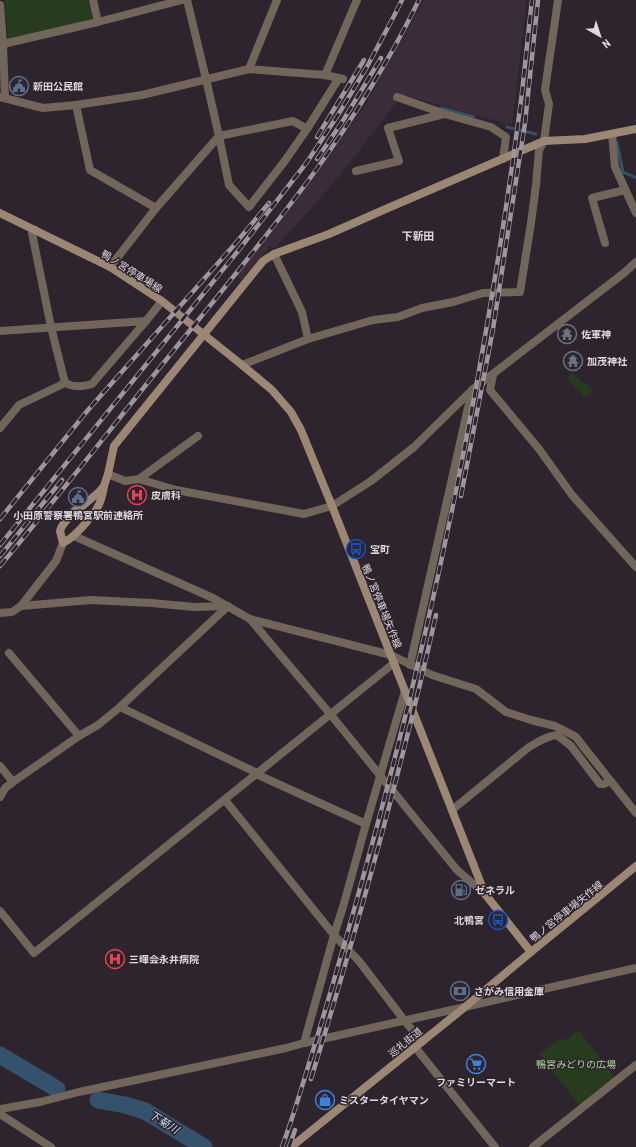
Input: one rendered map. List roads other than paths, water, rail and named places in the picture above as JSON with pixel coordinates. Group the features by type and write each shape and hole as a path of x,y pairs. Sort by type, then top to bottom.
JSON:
{"main road":[{"path":"104,486 80,508 74,511 62,526 60,531 63,543 74,536 97,509 108,474 114,446 263,261 274,254 329,234 544,141 586,139 636,129"},
{"name":"鴨ノ宮停車場線","path":"0,213 110,266 162,301 204,335"},
{"name":"鴨ノ宮停車場矢作線","path":"204,335 272,390 291,412 301,430 485,894 531,952 636,866"},
{"name":"巡礼街道","path":"291,1147 531,952"}],"street":[{"path":"93,0 98,22"},
{"path":"3,44 98,22 182,0"},
{"path":"0,6 3,44 2,98 43,108 76,105 142,95 206,79 250,69 325,75 341,78 284,162 249,207 229,185 219,136 206,79 187,0"},
{"path":"250,69 277,0"},
{"path":"325,75 357,0"},
{"path":"242,365 308,339 373,320 398,317 422,308 453,302 483,293 520,292 531,223 539,150 544,141 549,104 545,90 558,0"},
{"path":"397,97 445,114 492,127 506,137 503,159"},
{"path":"76,105 90,170 156,208"},
{"path":"356,171 399,161 388,128 445,114"},
{"path":"110,266 156,208 219,136 293,121 307,128"},
{"path":"612,134 616,167 636,214"},
{"path":"605,243 592,198 625,190"},
{"path":"35,230 32,234 51,327 65,383 70,386 87,386 92,384 162,301"},
{"path":"274,254 302,312 308,339"},
{"path":"108,474 125,481 140,479 176,490 304,514 332,506 371,481 408,451 472,390 624,273 636,262"},
{"path":"0,331 146,321"},
{"path":"493,375 490,390 539,449 572,495 636,568"},
{"path":"0,428 19,404 65,383"},
{"path":"410,665 472,390"},
{"path":"140,479 198,436"},
{"path":"74,536 213,598 250,619 410,665 432,675 476,689 506,712 555,726 576,737 636,813"},
{"path":"0,613 12,612 21,606 56,561 63,543"},
{"path":"21,606 90,600 194,607 228,606"},
{"path":"0,797 5,788 13,782 79,736 98,725 120,707 228,606"},
{"path":"250,619 457,870 485,894"},
{"path":"9,653 79,736"},
{"path":"0,911 34,953 330,715 392,659"},
{"path":"304,1043 405,691"},
{"path":"120,707 256,774 366,824"},
{"path":"452,810 529,747 541,740 557,735 571,746 600,784 610,781"},
{"path":"0,766 13,782"},
{"path":"225,800 334,936 359,961 404,1020 419,1044 495,1147"},
{"path":"0,1109 40,1102 636,968"},
{"path":"533,1147 636,1065"},
{"path":"0,1114 51,1147"}],"waterway":[{"path":"441,108 474,117"},
{"path":"507,127 536,134"},
{"path":"617,143 623,172 636,178"},
{"name":"下菊川","path":"0,1055 57,1089"},
{"name":"下菊川","path":"98,1100 125,1105 145,1111 204,1147"}],"railway":[{"path":"0,545 238,251 307,162 338,115 368,65 402,0"},
{"path":"0,566 285,212 316,170 371,87 419,0"},
{"path":"282,1147 339,964 365,870 390,778 434,592 473,405 489,312 520,108 532,0"},
{"path":"461,496 493,329 525,123 538,0"},
{"path":"317,159 344,119 381,58"},
{"path":"317,137 364,60"},
{"path":"0,519 88,410 235,244 269,203"},
{"path":"0,556 62,480"},
{"path":"311,1079 378,848 423,673 436,615"},
{"path":"289,1147 295,1130"}],"place":[{"name":"新田公民館","path":"19,86"},
{"name":"佐軍神","path":"567,334"},
{"name":"加茂神社","path":"573,361"},
{"name":"皮膚科","path":"137,495"},
{"name":"小田原警察署鴨宮駅前連絡所","path":"78,497"},
{"name":"宝町","path":"356,549"},
{"name":"ゼネラル","path":"461,890"},
{"name":"北鴨宮","path":"498,920"},
{"name":"三暉会永井病院","path":"115,959"},
{"name":"さがみ信用金庫","path":"460,991"},
{"name":"ファミリーマート","path":"476,1064"},
{"name":"ミスタータイヤマン","path":"325,1100"}],"district":[{"name":"下新田","path":"418,236"}],"park label":[{"name":"鴨宮みどりの広場","path":"576,1064"}]}
